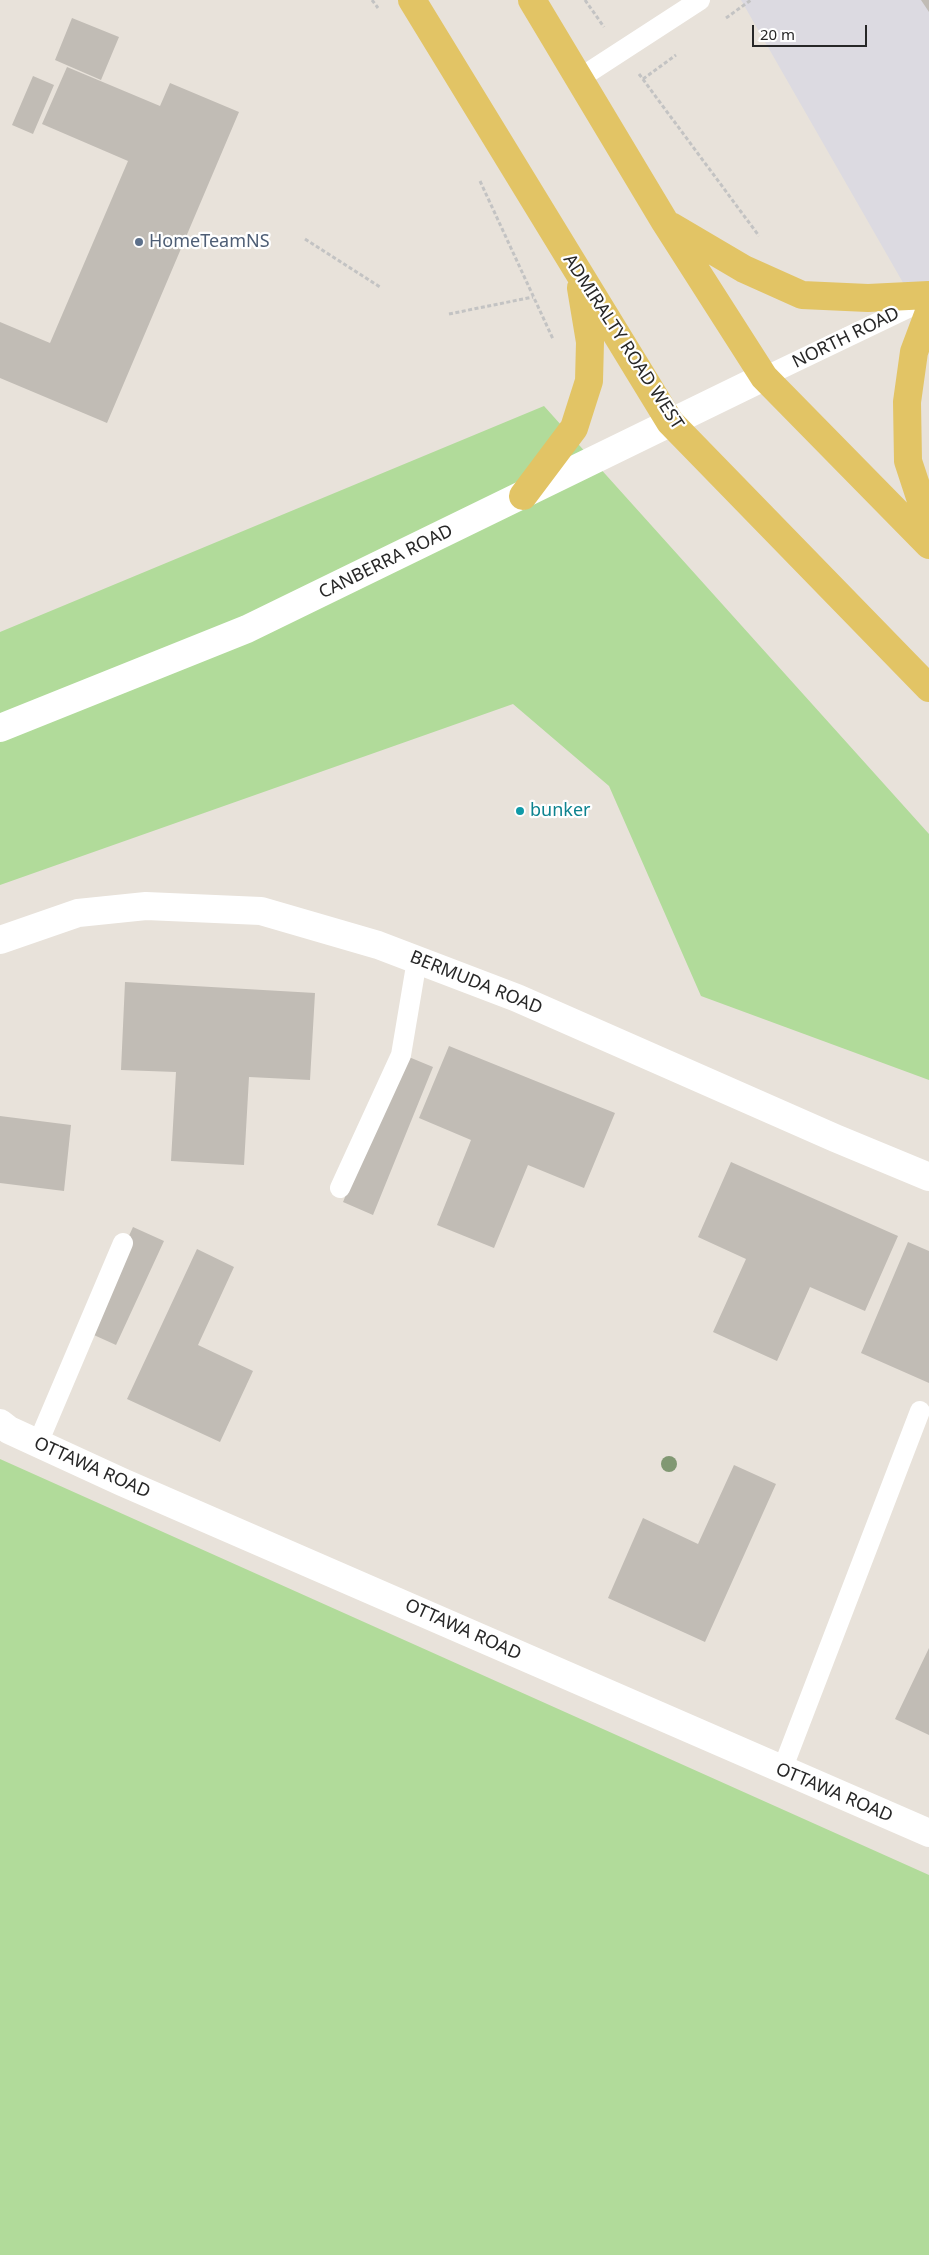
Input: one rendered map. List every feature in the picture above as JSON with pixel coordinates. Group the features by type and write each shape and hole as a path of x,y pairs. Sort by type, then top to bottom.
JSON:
{"main road":[{"name":"ADMIRALTY ROAD WEST","path":"412,0 670,422 929,688"},
{"path":"532,0 665,222 764,377 929,545"},
{"path":"665,222 744,269 802,295 868,298 929,296"},
{"path":"523,496 574,428 589,381 590,342 578,274"},
{"path":"929,312 914,352 907,402 908,461 929,525"}],"street":[{"name":"CANBERRA ROAD","path":"0,728 248,629 764,377"},
{"name":"BERMUDA ROAD","path":"0,940 78,913 146,906 261,911 378,945 517,998 835,1138 929,1177"},
{"name":"OTTAWA ROAD","path":"0,1423 10,1430 38,1443 929,1833"}],"lane":[{"path":"580,78 700,0"},
{"name":"NORTH ROAD","path":"764,377 929,296"},
{"path":"340,1188 401,1055 417,960"},
{"path":"38,1443 82,1335 123,1243"},
{"path":"782,1770 920,1411"}],"path":[{"path":"372,0 383,16"},
{"path":"585,0 764,244"},
{"path":"480,180 554,340"},
{"path":"305,239 380,287"},
{"path":"449,314 533,297"}],"shaded area":[{"path":"741,0 929,0 929,328"}],"green space":[{"path":"544,406 929,834 929,1080 701,996 609,786 513,704 0,885 0,632"},
{"path":"0,1459 929,1875 929,2255 0,2255"}],"building":[{"path":"921,0 929,0 929,12"},
{"path":"72,18 119,37 101,80 55,60"},
{"name":"HomeTeamNS","path":"67,67 160,106 170,83 239,112 107,423 0,378 0,322 50,343 128,161 42,124"},
{"path":"33,76 54,85 33,134 12,125"},
{"path":"125,982 315,993 310,1080 249,1077 244,1165 171,1161 176,1072 121,1070"},
{"path":"449,1046 615,1113 584,1188 528,1165 494,1248 437,1225 471,1140 419,1118"},
{"path":"404,1055 433,1067 373,1215 343,1202"},
{"path":"0,1116 71,1125 64,1191 0,1183"},
{"path":"731,1162 898,1236 865,1311 810,1287 777,1361 713,1332 746,1259 698,1237"},
{"path":"133,1227 164,1241 116,1345 85,1331"},
{"path":"908,1242 929,1251 929,1383 861,1353"},
{"path":"197,1249 234,1267 198,1345 253,1371 220,1442 127,1399"},
{"path":"734,1465 776,1484 705,1642 608,1598 643,1518 698,1544"},
{"path":"929,1648 929,1735 895,1719"}],"place":[{"name":"HomeTeamNS","path":"139,242"},
{"name":"bunker","path":"520,811"}]}
